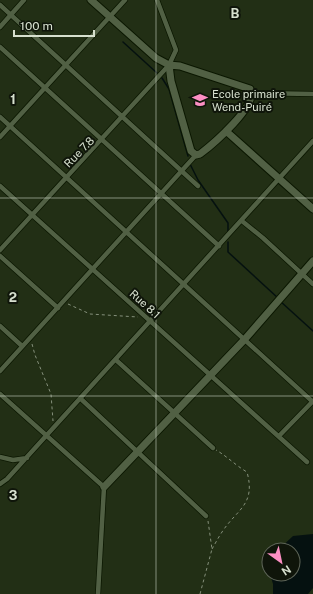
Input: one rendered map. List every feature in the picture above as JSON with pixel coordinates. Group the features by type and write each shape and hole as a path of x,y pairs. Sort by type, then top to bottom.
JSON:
{"street":[{"path":"0,27 24,0"},
{"path":"90,0 156,58 169,65 180,66 245,87 252,93 313,94"},
{"path":"0,137 46,89 66,64 125,0"},
{"path":"157,0 176,50 169,65 171,81 191,151 196,155"},
{"path":"0,5 198,186"},
{"path":"0,47 219,246"},
{"name":"Rue 7.8","path":"0,250 169,65"},
{"path":"0,371 181,170 196,155 204,151 226,131 244,109 252,97 252,93"},
{"path":"0,117 313,401 279,436"},
{"path":"226,131 313,209"},
{"path":"0,484 27,458 81,399 313,141"},
{"name":"Rue 8.1","path":"0,186 307,462"},
{"path":"242,221 263,238 313,284"},
{"path":"0,256 58,308"},
{"path":"98,594 104,487 245,339 300,273 313,260"},
{"path":"0,326 22,346"},
{"path":"116,360 213,448"},
{"path":"0,394 104,487"},
{"path":"81,399 206,516"},
{"path":"0,457 13,460 27,458"}],"path":[{"path":"63,302 90,314 128,318 147,317"},
{"path":"36,332 32,345 51,394 53,429"},
{"path":"200,594 212,549 222,532 245,506 250,482 247,472 233,464 230,458 213,448"},
{"path":"206,516 212,549"}],"shaded area":[{"path":"313,534 313,588 308,594 273,594 272,582 301,582 301,542 287,542 293,536"}],"waterway":[{"path":"123,42 157,73"},
{"path":"162,78 169,89 188,156"},
{"path":"190,164 198,180 228,223 228,232"},
{"path":"228,242 228,252 278,298"},
{"path":"280,301 313,331"}],"place":[{"name":"Ecole primaire Wend-Puiré","path":"200,100"}]}
